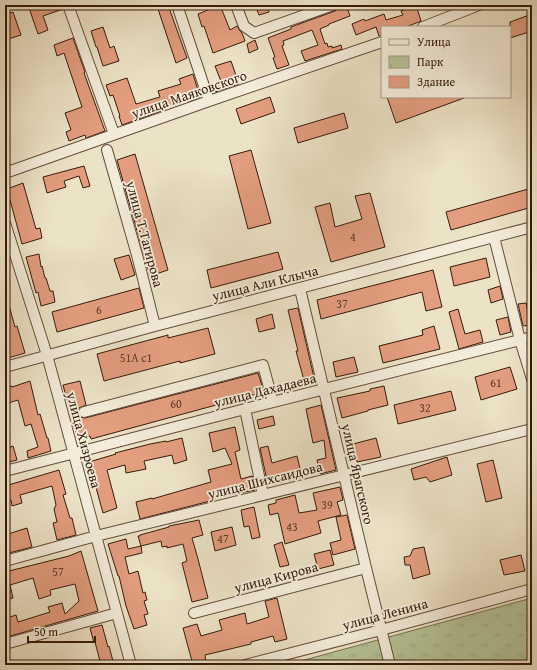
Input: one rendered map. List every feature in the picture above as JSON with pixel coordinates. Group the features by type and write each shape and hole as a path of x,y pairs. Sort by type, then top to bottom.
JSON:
{"street":[{"path":"68,5 114,134"},
{"path":"177,5 209,101"},
{"path":"236,5 244,26 254,33 313,8 333,5"},
{"path":"426,26 479,5"},
{"name":"улица Маяковского","path":"5,173 381,42"},
{"name":"улица Т.Тагирова","path":"107,150 137,255 155,326"},
{"name":"улица Хизроева","path":"5,224 47,355 131,665"},
{"name":"улица Али Клыча","path":"5,366 532,228"},
{"path":"494,237 520,340 532,379"},
{"name":"улица Ярагского","path":"300,288 390,665"},
{"name":"улица Дахадаева","path":"5,471 532,337"},
{"path":"84,412 263,365 273,402"},
{"path":"245,409 264,495"},
{"name":"улица Шихсаидова","path":"5,561 96,536 532,428"},
{"name":"улица Кирова","path":"194,613 366,568"},
{"name":"улица Ленина","path":"245,665 382,630 532,589"},
{"path":"5,644 117,613"}],"green space":[{"path":"532,598 532,660 513,665 286,665"}],"building":[{"path":"28,5 62,5 63,9 43,16 48,30 38,34"},
{"path":"168,5 187,58 176,63 158,9"},
{"path":"220,5 230,30 237,26 245,41 213,53 204,26 202,27 198,14"},
{"path":"255,5 267,5 269,12 259,15"},
{"path":"346,5 350,16 320,29 325,44 327,43 328,47 332,46 332,48 341,45 342,49 305,61 301,51 318,45 312,30 283,41 284,45 282,46 289,65 277,69 273,58 275,57 268,38 291,29 291,27 335,11"},
{"path":"416,5 421,21 408,26 381,26 381,36 379,36 376,27 356,35 352,24 384,14 386,20 403,15 401,11"},
{"path":"13,12 21,35 5,40 5,15"},
{"path":"532,14 532,31 511,38 510,22"},
{"path":"103,27 110,48 114,46 119,61 103,66 91,31"},
{"path":"73,38 105,131 86,138 85,135 69,141 66,132 71,130 65,113 82,107 64,53 57,56 54,45"},
{"path":"255,40 258,49 249,53 247,44"},
{"path":"231,61 239,84 215,92 213,88 222,84 215,66"},
{"path":"193,74 200,97 187,102 186,99 160,108 161,111 122,125 113,95 110,96 106,85 127,78 136,104 160,97 158,91 181,84 179,79"},
{"path":"270,97 275,112 241,124 236,109"},
{"path":"387,98 464,98 396,123"},
{"path":"344,113 348,128 298,143 294,128"},
{"path":"251,150 271,223 248,229 229,156"},
{"path":"135,154 168,270 150,276 117,160"},
{"path":"84,166 90,186 83,188 79,176 64,181 66,187 47,193 43,177"},
{"path":"23,183 36,229 40,228 42,238 22,244 7,189"},
{"path":"532,188 532,207 451,230 446,212"},
{"path":"370,193 385,247 331,262 315,207 330,203 335,227 362,219 355,196"},
{"path":"278,252 283,269 211,288 207,270"},
{"path":"39,254 41,267 42,266 50,291 53,291 55,302 41,306 38,292 36,293 26,257"},
{"path":"129,255 135,275 121,280 114,259"},
{"path":"486,258 490,277 454,286 450,267"},
{"path":"433,270 442,307 426,311 422,292 321,319 317,300"},
{"path":"500,286 503,299 491,303 488,290"},
{"path":"139,288 144,308 57,332 52,312"},
{"path":"7,298 15,327 17,326 25,353 8,358 5,347 5,299"},
{"path":"526,303 531,325 523,326 518,304"},
{"path":"298,308 315,382 305,384 296,351 298,351 288,310"},
{"path":"458,309 465,334 480,330 483,342 459,349 449,312"},
{"path":"272,314 275,328 259,332 256,319"},
{"path":"508,317 511,332 500,335 496,320"},
{"path":"434,326 440,349 383,363 379,346 423,335 422,330"},
{"path":"208,328 215,354 180,363 180,361 104,381 97,354 168,335 168,338"},
{"path":"354,357 358,372 336,377 333,362"},
{"path":"510,367 517,389 481,400 475,377"},
{"path":"258,373 264,392 91,439 90,436 78,439 63,385 80,381 86,405 79,408 78,413 80,417 85,418"},
{"path":"30,381 38,415 40,414 51,451 28,458 27,451 38,447 31,424 25,426 18,400 5,404 5,388"},
{"path":"384,386 388,405 342,418 337,398 370,391 370,389"},
{"path":"451,391 456,410 398,424 394,405"},
{"path":"321,405 336,470 320,474 317,460 326,458 324,440 313,443 306,409"},
{"path":"273,416 275,425 259,429 257,420"},
{"path":"235,427 240,450 235,452 241,479 252,476 255,490 214,498 214,500 140,519 136,502 152,499 211,482 208,470 232,464 225,448 213,452 209,433"},
{"path":"182,438 187,460 174,464 172,455 144,461 146,469 126,473 125,465 107,470 117,508 103,513 89,462 116,454 115,453"},
{"path":"376,438 381,457 357,462 353,444"},
{"path":"13,446 17,460 5,463 5,449"},
{"path":"268,446 272,463 297,456 302,477 268,485 260,448"},
{"path":"447,457 452,475 430,482 426,477 414,480 411,469"},
{"path":"493,460 502,498 486,502 477,464"},
{"path":"59,470 66,494 63,495 70,518 72,518 76,535 57,540 53,523 57,522 54,509 56,505 52,486 20,495 22,503 12,506 11,500 5,501 5,486"},
{"path":"340,487 343,500 337,502 341,515 318,521 321,533 285,544 278,513 270,515 268,505 276,503 276,500 295,495 299,513 317,510 313,493"},
{"path":"254,507 260,537 252,539 249,526 244,527 241,510"},
{"path":"347,515 355,549 333,555 330,543 341,540 336,517"},
{"path":"199,520 203,535 192,538 208,598 192,602 182,563 187,561 183,544 167,548 167,546 162,547 161,541 141,546 138,536 169,526"},
{"path":"232,527 236,545 215,551 211,532"},
{"path":"27,528 32,547 5,554 5,535"},
{"path":"126,539 128,549 141,546 142,553 125,557 129,574 138,571 143,593 145,592 147,600 144,601 148,614 144,615 147,625 134,629 108,544"},
{"path":"282,542 289,565 280,567 274,545"},
{"path":"424,547 430,574 413,579 410,565 405,565 404,557 410,556 413,549"},
{"path":"330,550 334,565 318,569 314,554"},
{"path":"81,551 98,611 7,637 5,628 10,627 7,618 16,615 18,622 50,612 48,607 62,603 65,614 79,601 75,584 50,590 51,595 39,599 33,578 10,585 13,598 5,600 5,572 69,556"},
{"path":"521,555 525,571 504,575 500,560"},
{"path":"277,598 287,639 275,642 273,636 251,642 251,644 205,655 206,662 193,665 183,628 197,624 201,636 222,630 219,620 245,613 247,624 269,617 265,601"},
{"path":"102,625 114,665 101,665 95,642 94,643 90,628"}]}
